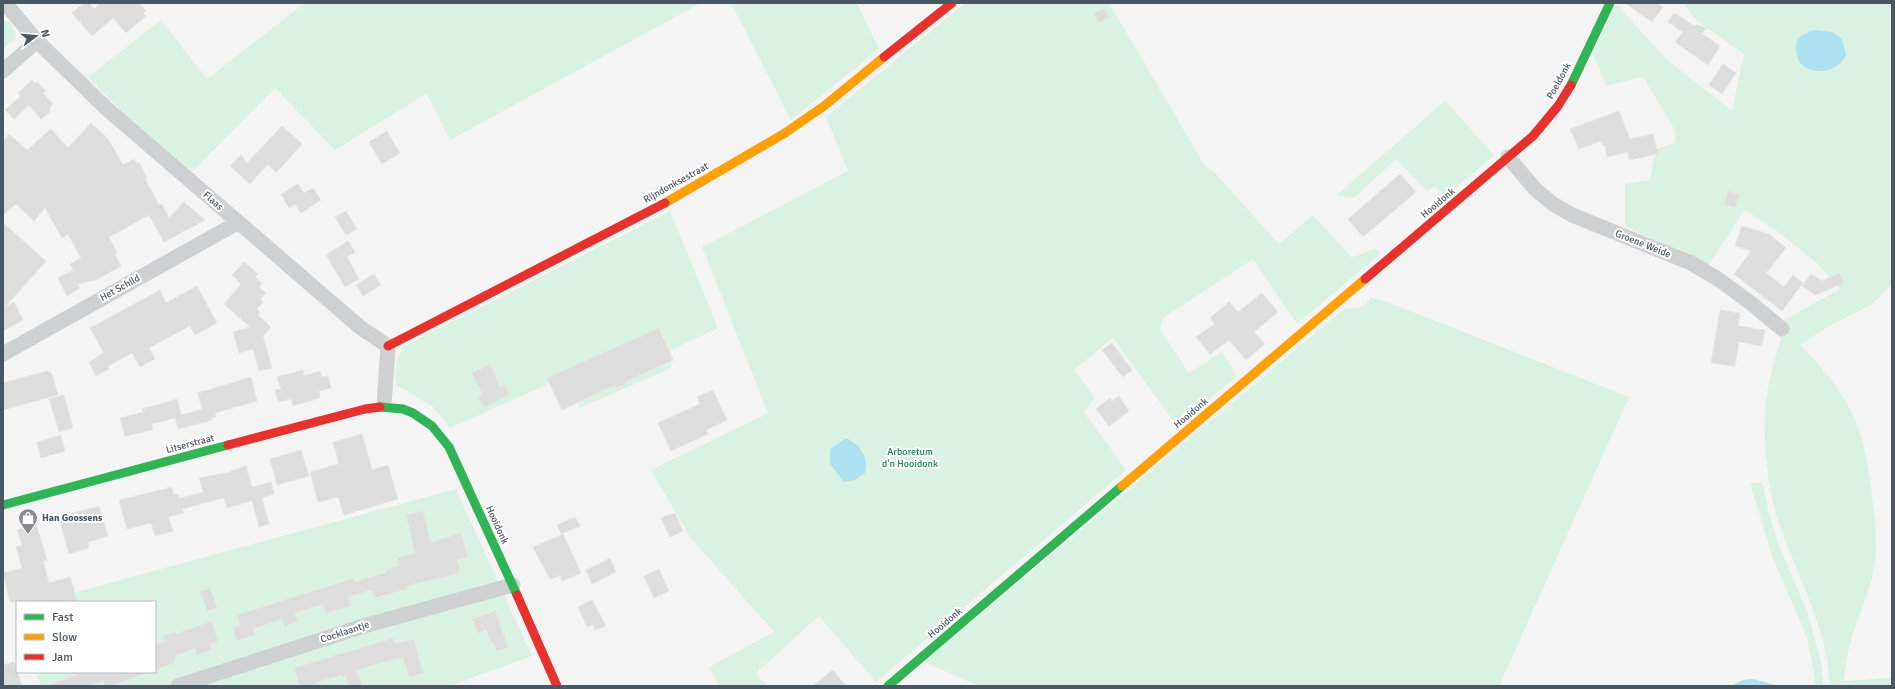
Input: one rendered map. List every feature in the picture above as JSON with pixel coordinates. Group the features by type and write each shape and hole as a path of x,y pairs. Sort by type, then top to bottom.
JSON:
{"street":[{"name":"Flaas","path":"5,3 37,41 108,110 237,223 361,328 388,346"},
{"name":"Rijndonksestraat","path":"388,346 678,196 785,133 824,106 952,3"},
{"name":"Poeldonk","path":"1508,157 1545,124 1568,92 1610,3"},
{"path":"3,71 37,41"},
{"name":"Groene Weide","path":"1508,157 1535,190 1553,204 1572,215 1691,263 1718,278 1782,329"},
{"name":"Hooidonk","path":"888,686 1508,157"},
{"name":"Het Schild","path":"3,354 237,223"},
{"path":"384,405 388,346"},
{"name":"Hooidonk","path":"384,405 403,408 420,416 436,430 449,447 513,585 557,686"},
{"name":"Litserstraat","path":"3,505 384,405"},
{"name":"Cocklaantje","path":"178,686 367,625 513,585"}],"green space":[{"path":"305,3 701,3 450,140 427,93 335,150 275,88 192,172 141,131 88,77 161,20 207,79"},
{"path":"731,3 857,3 879,49 791,120"},
{"name":"Arboretum d'n Hooidonk","path":"965,3 1109,3 1205,166 1214,172 1279,244 1313,215 1351,257 1375,248 1381,253 1297,324 1253,259 1163,318 1160,330 1189,373 1222,352 1237,376 1177,426 1113,338 1074,370 1095,398 1084,412 1126,470 876,682 819,616 756,673 767,686 719,686 709,667 774,632 690,537 651,470 768,413 702,247 848,171 826,117"},
{"path":"1683,3 1892,3 1892,283 1873,304 1831,325 1800,345 1833,382 1844,399 1860,434 1870,477 1876,544 1874,569 1847,656 1844,681 1891,678 1892,675 1892,686 1830,686 1828,664 1817,620 1784,538 1770,488 1765,439 1767,394 1781,338 1773,330 1779,323 1840,289 1817,263 1773,228 1744,210 1709,265 1625,226 1625,184 1650,180 1656,149 1675,143 1675,130 1643,77 1606,86 1592,51 1617,5 1665,58 1732,111 1744,54 1697,21"},
{"path":"3,21 9,21 15,31 16,38 3,49"},
{"path":"1445,101 1494,155 1445,197 1435,186 1427,191 1396,159 1354,198 1337,195"},
{"path":"670,211 718,328 671,350 671,368 580,408 568,375 450,428 432,406 395,384 397,360 403,347"},
{"path":"1371,298 1382,300 1629,397 1499,686 979,686 924,662 1345,308 1363,306"},
{"path":"1750,483 1763,483 1768,510 1778,543 1807,611 1821,662 1823,686 1815,686 1807,637 1773,559"},
{"path":"456,489 532,656 450,686 41,686 36,673 156,673 156,601 44,601"}],"water":[{"path":"1814,30 1832,32 1842,39 1846,55 1842,62 1835,67 1819,71 1811,70 1798,60 1796,51 1797,40 1803,35"},
{"path":"846,438 856,444 862,452 866,467 865,473 855,480 844,482 830,464 830,449"},
{"path":"1753,679 1779,686 1731,686 1743,680"}],"building":[{"path":"84,3 89,3 94,9 100,3 139,3 146,11 143,13 146,16 126,33 113,18 92,36 72,13"},
{"path":"1625,3 1657,3 1663,7 1652,22"},
{"path":"1103,8 1109,17 1099,23 1094,14"},
{"path":"1674,13 1694,26 1696,24 1706,28 1702,34 1720,46 1708,65 1675,42 1683,32 1668,22"},
{"path":"1723,64 1736,73 1722,94 1709,85"},
{"path":"32,80 35,84 37,82 46,91 43,93 53,104 50,107 50,112 41,119 29,105 14,119 5,110 21,96 18,93"},
{"path":"1619,111 1630,139 1653,134 1658,154 1629,160 1628,152 1607,157 1605,145 1603,146 1601,141 1579,149 1570,129"},
{"path":"91,123 108,139 123,165 134,159 137,164 139,162 147,178 145,179 159,205 162,204 169,218 184,202 205,220 164,242 149,215 109,237 117,253 115,254 121,266 98,279 78,284 80,288 67,296 58,278 73,270 70,264 81,258 68,234 62,238 45,208 34,221 16,204 3,215 3,141 9,134 27,150 51,129 68,148"},
{"path":"282,126 302,144 276,173 268,164 250,184 230,166 241,155 247,163"},
{"path":"387,131 400,153 382,164 369,142"},
{"path":"1400,174 1416,192 1363,237 1348,219"},
{"path":"298,184 304,193 313,188 321,200 301,213 295,204 289,208 281,194"},
{"path":"1728,191 1739,194 1735,208 1724,204"},
{"path":"346,211 357,229 346,235 335,217"},
{"path":"3,223 46,261 5,307 14,302 23,320 3,331"},
{"path":"1742,226 1769,234 1786,248 1766,273 1784,287 1793,275 1803,283 1782,311 1734,274 1751,251 1735,246"},
{"path":"348,241 355,252 347,257 359,279 345,287 326,255"},
{"path":"244,262 258,274 255,277 262,283 259,287 266,293 260,299 263,302 257,309 260,312 258,315 271,327 263,336 272,368 259,371 253,349 239,353 233,332 250,327 224,304 241,284 232,275"},
{"path":"1840,273 1844,283 1815,295 1802,286 1811,274 1822,281"},
{"path":"374,274 381,285 363,296 356,285"},
{"path":"197,286 217,323 195,335 190,326 149,348 155,359 140,367 132,353 108,366 109,369 96,376 89,362 104,353 90,328 160,290 166,303"},
{"path":"1262,293 1278,312 1254,332 1265,344 1246,360 1229,340 1210,354 1196,337 1215,324 1210,318 1229,302 1238,312"},
{"path":"1720,310 1740,313 1738,326 1765,330 1762,346 1739,342 1735,366 1711,363"},
{"path":"659,328 673,360 625,382 626,384 616,388 615,385 562,410 547,378"},
{"path":"1112,343 1132,370 1123,377 1102,350"},
{"path":"490,364 500,386 504,384 509,394 484,408 478,396 482,394 472,373"},
{"path":"303,370 304,376 320,371 322,377 328,376 331,388 319,391 320,398 293,406 291,399 278,402 275,390 281,389 277,377"},
{"path":"47,371 52,374 58,395 3,410 3,383"},
{"path":"251,377 257,401 215,413 216,417 211,418 212,420 178,429 175,418 152,424 153,430 125,436 120,418 143,412 142,409 177,399 181,415 202,409 198,393"},
{"path":"713,390 727,420 706,430 708,434 671,451 658,423 700,404 697,397"},
{"path":"64,395 73,428 59,432 49,399"},
{"path":"1119,396 1129,411 1109,426 1096,409 1110,398 1112,401"},
{"path":"362,434 372,470 388,465 398,499 344,515 338,497 318,502 310,472 339,464 333,442"},
{"path":"61,435 65,451 41,458 37,442"},
{"path":"301,450 309,476 277,485 270,459"},
{"path":"246,466 252,487 271,482 274,494 262,498 269,524 259,527 252,501 227,508 224,498 182,509 184,513 168,517 173,531 155,536 151,523 127,529 119,500 172,487 174,495 178,494 180,498 203,492 199,478 231,472"},
{"path":"99,506 108,536 88,542 89,548 69,554 59,517"},
{"path":"423,511 431,542 461,533 468,557 457,560 460,571 457,572 458,574 406,586 407,589 375,598 372,590 348,597 351,606 326,613 323,604 295,613 298,622 284,626 282,619 253,629 255,635 237,641 233,628 240,625 237,615 354,578 355,582 387,572 386,570 399,566 397,558 415,553 406,515"},
{"path":"675,513 683,531 670,537 661,518"},
{"path":"575,517 580,526 561,534 557,525"},
{"path":"36,524 47,560 43,561 49,583 70,577 77,601 10,602 3,573 22,568 16,547 22,545 17,530"},
{"path":"563,534 581,573 562,581 560,575 550,579 533,547"},
{"path":"610,558 616,572 592,584 586,570"},
{"path":"659,569 669,591 654,598 644,576"},
{"path":"210,588 217,608 207,611 200,592"},
{"path":"592,600 606,626 595,630 593,625 587,627 578,607"},
{"path":"495,611 508,647 497,651 493,642 491,643 486,630 478,633 473,619"},
{"path":"212,621 218,641 210,644 212,650 197,655 195,648 175,656 174,663 156,670 156,645 165,642 163,636 175,631 176,634"},
{"path":"393,638 395,644 414,639 423,673 409,677 403,657 356,670 363,686 349,686 345,676 343,677 342,675 316,682 318,686 300,686 294,668"},
{"path":"14,662 16,673 18,673 22,686 3,686 3,665"},
{"path":"833,670 846,686 813,686 830,672"},
{"path":"80,673 146,673 111,686 105,686 103,681 89,686 48,686"}],"traffic: fast":[{"path":"1571,85 1610,3"},
{"path":"380,407 403,409 413,413 432,426 449,447 517,595"},
{"path":"3,505 228,445"},
{"path":"888,686 1122,486"}],"traffic: slow":[{"path":"665,203 785,133 824,106 884,57"},
{"path":"1122,486 1365,279"}],"traffic: jam":[{"path":"884,57 952,3"},
{"path":"1365,279 1533,136 1558,106 1571,85"},
{"path":"388,346 665,203"},
{"path":"228,445 365,409 380,407"},
{"path":"517,595 557,686"}],"place":[{"name":"Han Goossens","path":"28,535"}]}
